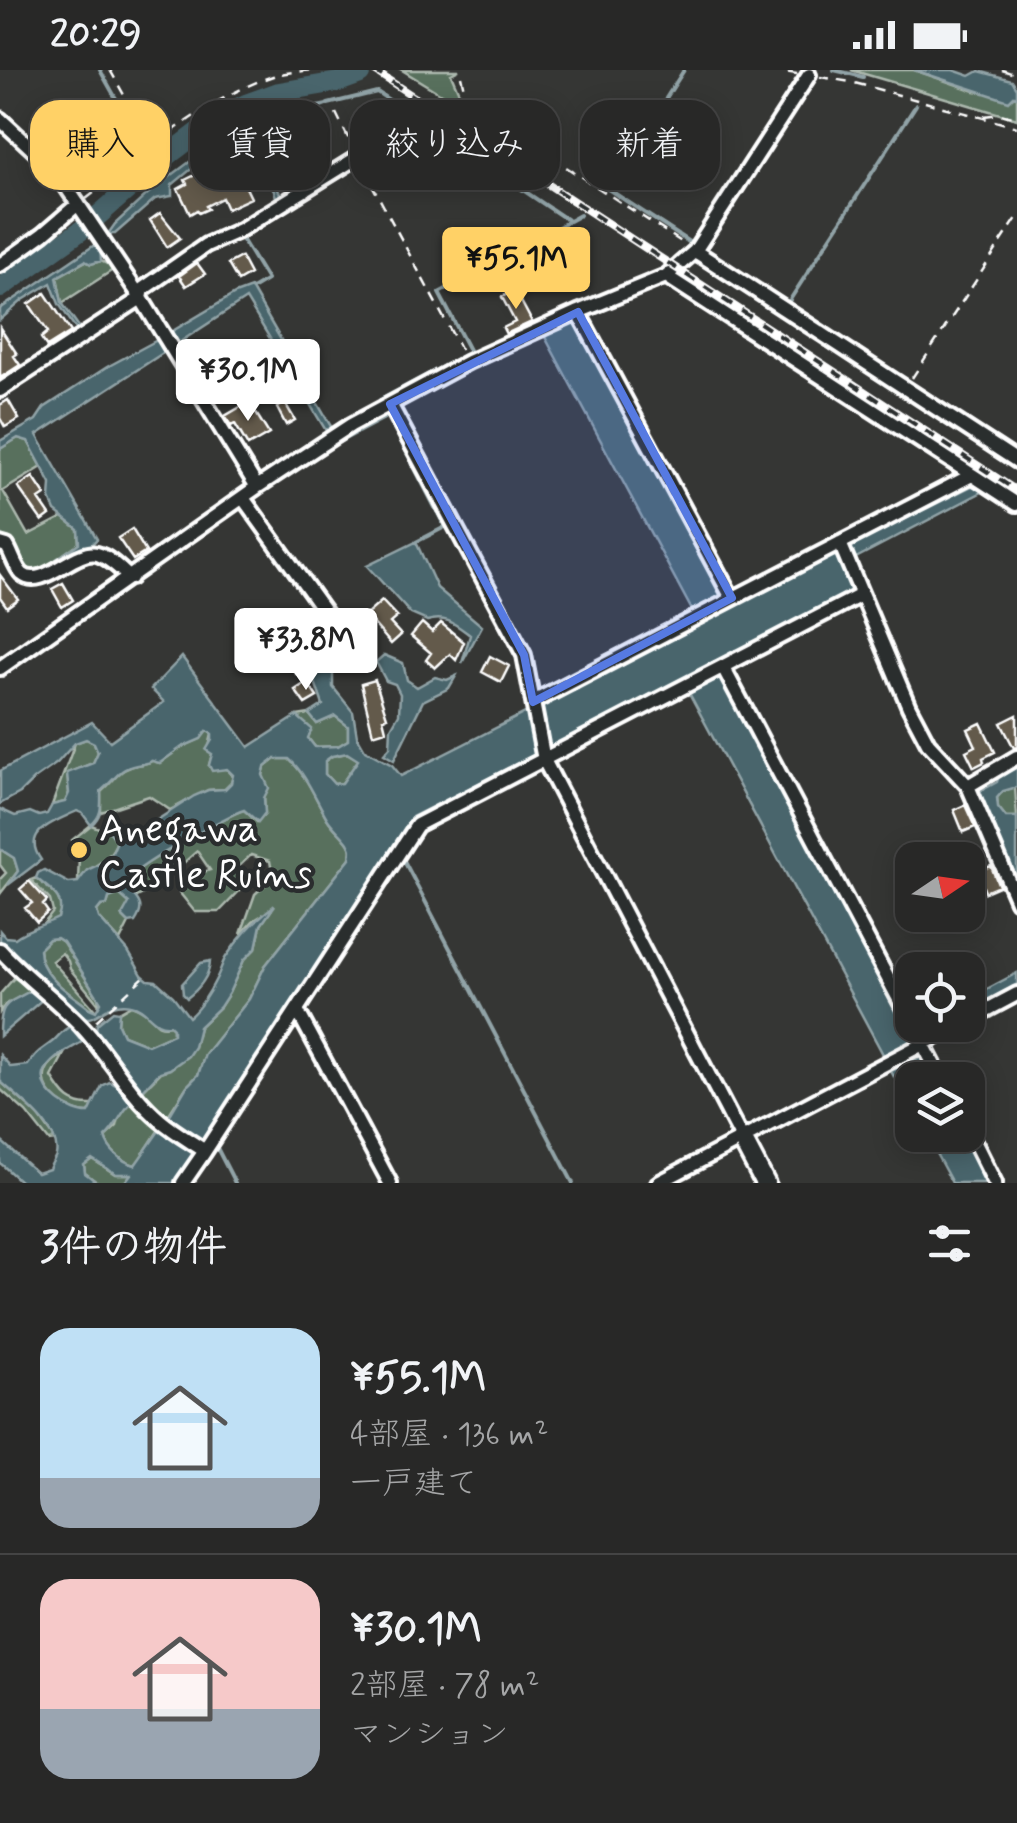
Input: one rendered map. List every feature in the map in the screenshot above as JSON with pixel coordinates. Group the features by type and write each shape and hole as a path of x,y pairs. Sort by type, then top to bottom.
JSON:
{"street":[{"path":"0,668 351,425 468,362 666,276 695,251 810,76"},
{"path":"0,119 42,156 98,232 257,487"},
{"path":"0,390 141,298 144,289 206,245 240,230 350,162"},
{"path":"0,264 78,204"},
{"path":"695,251 1017,461"},
{"path":"666,276 1017,504"},
{"path":"578,312 732,598"},
{"path":"390,404 516,638 527,669 544,760 765,1183"},
{"path":"532,702 732,598 844,552 972,474"},
{"path":"243,498 328,616 340,650"},
{"path":"0,544 7,546 21,573 28,578 42,577 88,554 104,557 130,578"},
{"path":"844,552 908,707 928,744 968,786 1017,901"},
{"path":"184,1183 416,825 861,595"},
{"path":"723,666 895,991"},
{"path":"968,786 1017,757"},
{"path":"0,950 85,1030 136,1096 160,1120 205,1151"},
{"path":"985,1011 1017,994"},
{"path":"297,1010 390,1183"},
{"path":"658,1183 927,1042"},
{"path":"923,1044 932,1062"},
{"path":"980,1152 996,1183"}],"path":[{"path":"110,70 127,100"},
{"path":"170,134 225,96 276,75 311,70"},
{"path":"770,70 851,82 1017,126"},
{"path":"1002,70 1017,74"},
{"path":"462,76 466,97 506,128 695,251"},
{"path":"336,113 350,141"},
{"path":"980,117 1000,114 1017,118"},
{"path":"78,204 96,190"},
{"path":"376,190 461,350"},
{"path":"905,388 1017,218"},
{"path":"85,1030 146,975"}],"highlighted area":[{"path":"578,312 732,598 533,702 524,655 390,404"}],"green space":[{"path":"402,70 459,70 451,74 462,100 451,100"},
{"path":"851,70 914,70 975,91 1017,97 1017,119"},
{"path":"86,261 101,261 116,268 62,303 57,277"},
{"path":"18,438 28,441 42,467 3,491 28,535 63,517 78,529 79,543 44,568 27,573 0,541 0,449"},
{"path":"309,714 317,724 335,716 348,726 348,740 338,746 315,747 297,716"},
{"path":"207,730 212,734 209,765 227,769 233,776 225,789 208,790 170,810 149,796 101,812 101,792 120,773 152,761 160,763 200,739"},
{"path":"86,739 94,743 98,752 93,763 67,773 69,793 65,802 52,805 75,743"},
{"path":"347,753 359,760 342,783 334,784 325,774 325,761"},
{"path":"275,759 289,759 300,772 329,822 348,843 350,858 265,966 249,999 205,1054 198,1075 135,1165 112,1151 105,1137 139,1094 194,1047 199,1027 220,1007 244,960 256,948 261,925 272,909 241,934 255,894 273,877 270,861 251,855 235,870 245,885 219,912 195,912 179,892 193,875 210,870 197,851 156,887 137,897 130,891 128,878 236,813 244,810 257,822 265,813 265,767"},
{"path":"1015,787 1017,817 1006,817 998,807 997,797"},
{"path":"91,825 110,832 117,841 108,856 78,882 79,855 72,840"},
{"path":"0,849 14,858 18,871 0,894 0,879 6,873 0,865"},
{"path":"36,878 56,895 61,911 59,918 41,927 53,912 50,900 31,880"},
{"path":"118,893 130,903 122,916 129,923 120,941 97,911"},
{"path":"57,938 100,1006 62,953 52,961 96,1011 65,990 44,968 39,949 49,939"},
{"path":"14,978 34,989 0,1012 0,994"},
{"path":"131,1005 160,1025 170,1025 173,1034 148,1045 123,1035 118,1024 119,1012"},
{"path":"64,1054 52,1077 68,1098 93,1105 89,1113 65,1106 47,1087 47,1068"},
{"path":"0,1081 38,1115 56,1140 49,1141 26,1112 0,1089"},
{"path":"92,1159 115,1174 132,1174 124,1183 98,1183 85,1173 84,1165"}],"water":[{"path":"914,70 953,70 970,76 979,71 1012,80 1017,97 1009,101"},
{"path":"190,162 190,170 172,185 172,196 155,199 115,234 108,234 152,190 170,190 170,177"},
{"path":"96,244 101,261 85,261 57,277 62,303 79,327 76,329 59,304 51,283 0,320 0,309"},
{"path":"251,288 333,430 328,434 246,299 37,435 97,539 86,550 39,573 33,572 79,543 78,529 55,511 50,499 51,484 28,441 18,438 0,449 0,441 36,420 44,408 107,367"},
{"path":"576,321 721,597 693,612 544,335"},
{"path":"974,485 982,492 854,559 851,546"},
{"path":"416,542 437,588 482,626 462,663 470,635 450,622 427,621 411,614 367,566"},
{"path":"836,553 853,593 547,749 540,705"},
{"path":"384,655 403,663 407,680 417,687 435,677 447,680 456,676 449,688 423,701 394,760 384,754 390,747 391,728 399,714 400,694 395,684 386,681 376,662"},
{"path":"182,657 249,747 297,716 312,729 308,738 315,747 338,746 348,740 348,726 335,716 317,724 309,714 323,705 314,679 320,666 328,665 333,673 333,687 353,712 357,736 365,750 392,765 401,776 527,712 536,754 412,817 203,1142 168,1118 198,1075 205,1054 249,999 265,966 350,858 351,850 295,765 289,759 275,759 265,767 263,775 269,788 264,798 265,813 258,822 244,810 182,842 133,874 128,880 129,890 140,908 135,922 129,923 122,916 129,903 119,894 101,906 97,911 99,918 128,951 142,975 173,996 189,1017 207,995 237,942 275,905 261,925 256,948 244,960 220,1007 199,1027 188,1056 160,1072 139,1094 95,1036 97,1024 113,1011 119,1012 118,1024 123,1035 148,1045 173,1034 173,1028 123,1004 92,1017 82,1017 0,941 0,931 5,937 15,938 58,918 59,900 36,878 38,873 44,870 69,883 78,882 87,870 111,855 117,841 103,824 109,820 127,831 140,831 194,796 225,789 233,775 227,769 212,771 212,754 206,750 212,734 207,731 201,739 160,763 152,761 124,770 101,791 98,817 91,825 77,811 43,829 35,842 41,860 8,885 18,871 14,858 0,849 0,809 15,816 30,812 47,814 52,805 65,802 69,793 67,773 93,763 98,752 94,743 86,739 75,743 57,763 0,804 0,771 92,722 110,741 164,702 151,689","holes":["347,753 358,760 342,783 334,784 325,774 325,761","57,938 101,1002 96,1011 65,990 44,968 39,949 49,939"]},
{"path":"721,675 895,1009 895,1042 912,1042 884,1056 688,691"},
{"path":"1017,761 1017,787 1003,791 997,798 1006,817 1017,817 1017,886 977,793 997,782 1000,771"},
{"path":"210,961 203,981 187,998 182,984 201,963"},
{"path":"1017,973 1017,989 985,1006 985,990"},
{"path":"34,989 43,999 0,1036 6,1005"},
{"path":"71,1026 82,1042 50,1064 44,1074 47,1088 66,1106 89,1113 102,1086 110,1082 123,1089 131,1103 105,1137 109,1146 135,1165 161,1128 195,1152 174,1183 124,1183 131,1174 116,1174 92,1159 84,1165 85,1173 98,1183 22,1183 0,1163 0,1140 37,1173 49,1169 56,1145 37,1114 0,1081 0,1055 11,1067 28,1065"},
{"path":"935,1152 971,1152 987,1183 952,1183"}],"building":[{"path":"190,178 190,190 247,190 251,198 227,209 222,198 206,206 208,209 190,214 178,189 187,184 185,180"},
{"path":"160,213 180,238 167,247 150,220"},
{"path":"241,257 250,274 238,281 228,264"},
{"path":"197,263 205,274 186,286 179,276"},
{"path":"515,290 532,322 506,334 503,328 515,322 502,297"},
{"path":"45,293 71,332 47,347 41,338 48,332 29,304"},
{"path":"0,328 20,365 0,378"},
{"path":"8,400 19,419 5,427 0,405"},
{"path":"249,402 269,434 248,446 235,424 231,426 225,416"},
{"path":"285,403 295,420 286,425 277,408"},
{"path":"33,477 45,495 39,499 50,515 42,521 18,487"},
{"path":"132,529 146,552 133,560 118,538"},
{"path":"0,575 18,599 7,607 0,597"},
{"path":"63,583 73,600 62,607 52,589"},
{"path":"382,601 397,617 390,623 401,635 391,644 366,615"},
{"path":"422,623 432,632 441,623 464,642 456,660 450,654 435,668 426,660 431,653 411,636"},
{"path":"302,649 312,664 296,674 287,660"},
{"path":"490,656 509,666 501,682 482,672"},
{"path":"375,680 387,717 383,718 386,730 373,734 361,684"},
{"path":"307,682 317,697 305,704 295,690"},
{"path":"1017,715 1017,747 1014,748 1001,723"},
{"path":"981,723 995,752 974,767 966,751 976,746 968,729"},
{"path":"965,805 975,827 963,832 954,810"},
{"path":"991,866 999,886 985,892 985,868"},
{"path":"29,881 47,901 43,905 48,912 37,922 25,908 32,903 20,889"}],"waterway":[{"path":"100,70 117,100"},
{"path":"684,70 608,189 692,244"},
{"path":"834,70 863,77"},
{"path":"0,288 83,229 158,163 216,119 279,92 338,82 360,74"},
{"path":"330,104 377,92 569,221"},
{"path":"786,306 916,105"},
{"path":"380,400 470,352 439,293 580,215"},
{"path":"242,239 267,280 252,289"},
{"path":"337,443 388,416 445,527 416,542"},
{"path":"402,857 573,1183"},
{"path":"216,1146 235,1183"}],"railway":[{"path":"373,70 1017,491"}],"place":[{"name":"Anegawa Castle Ruins","path":"79,850"}]}
